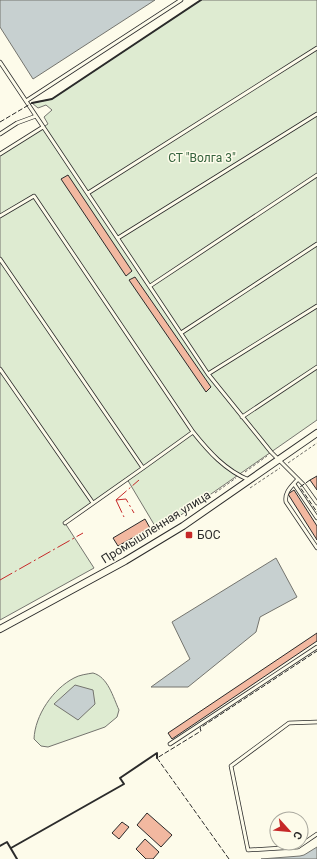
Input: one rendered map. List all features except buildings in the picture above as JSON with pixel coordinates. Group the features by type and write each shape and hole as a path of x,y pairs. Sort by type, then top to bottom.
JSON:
{"street":[{"name":"Промышленная улица","path":"0,629 125,561 183,526 317,433"}],"lane":[{"path":"26,101 181,0"},
{"path":"88,193 317,48"},
{"path":"0,62 208,374 242,417 279,460 304,485 317,503"},
{"path":"118,238 317,114"},
{"path":"0,134 17,124 36,116"},
{"path":"0,154 44,127"},
{"path":"150,286 317,175"},
{"path":"0,216 34,196 193,432 212,456 239,476 250,480"},
{"path":"181,333 317,244"},
{"path":"0,259 143,468"},
{"path":"208,374 317,306"},
{"path":"242,417 317,367"},
{"path":"0,369 92,503"},
{"path":"65,523 193,432"},
{"path":"298,479 287,493 285,497 286,502 317,548"},
{"path":"294,484 317,518"},
{"path":"170,744 317,647"},
{"path":"317,722 289,723 231,766 248,850 298,846 317,834"}],"green space":[{"name":"СТ \"Волга 3\"","path":"201,0 317,0 317,420 158,531 127,479 65,523 94,568 0,620 0,154 48,124 44,117 52,110 46,105 38,108 32,103 52,99"},
{"path":"93,673 103,679 109,688 119,710 117,717 105,727 48,747 41,746 34,739 35,730 46,704 66,683 78,676"}],"shaded area":[{"path":"0,0 155,0 33,79 0,27"},
{"path":"276,558 297,597 260,617 256,632 188,687 151,687 190,659 172,622"},
{"path":"75,685 93,690 95,704 78,720 54,704"},
{"path":"317,847 317,859 261,859 300,856"}],"fence":[{"path":"0,122 32,103"},
{"path":"310,480 300,487 317,512"},
{"path":"229,859 157,758 201,731 200,728 317,651"}],"wall":[{"path":"32,103 52,99 201,0"},
{"path":"11,848 124,784 120,778 157,753 157,758"},
{"path":"0,846 7,842 17,859"}],"power":[{"path":"116,500 139,480"},
{"path":"116,500 126,499 134,513"},
{"path":"116,500 124,517"},
{"path":"0,580 83,533"}],"place":[{"name":"БОС","path":"189,535"}]}
